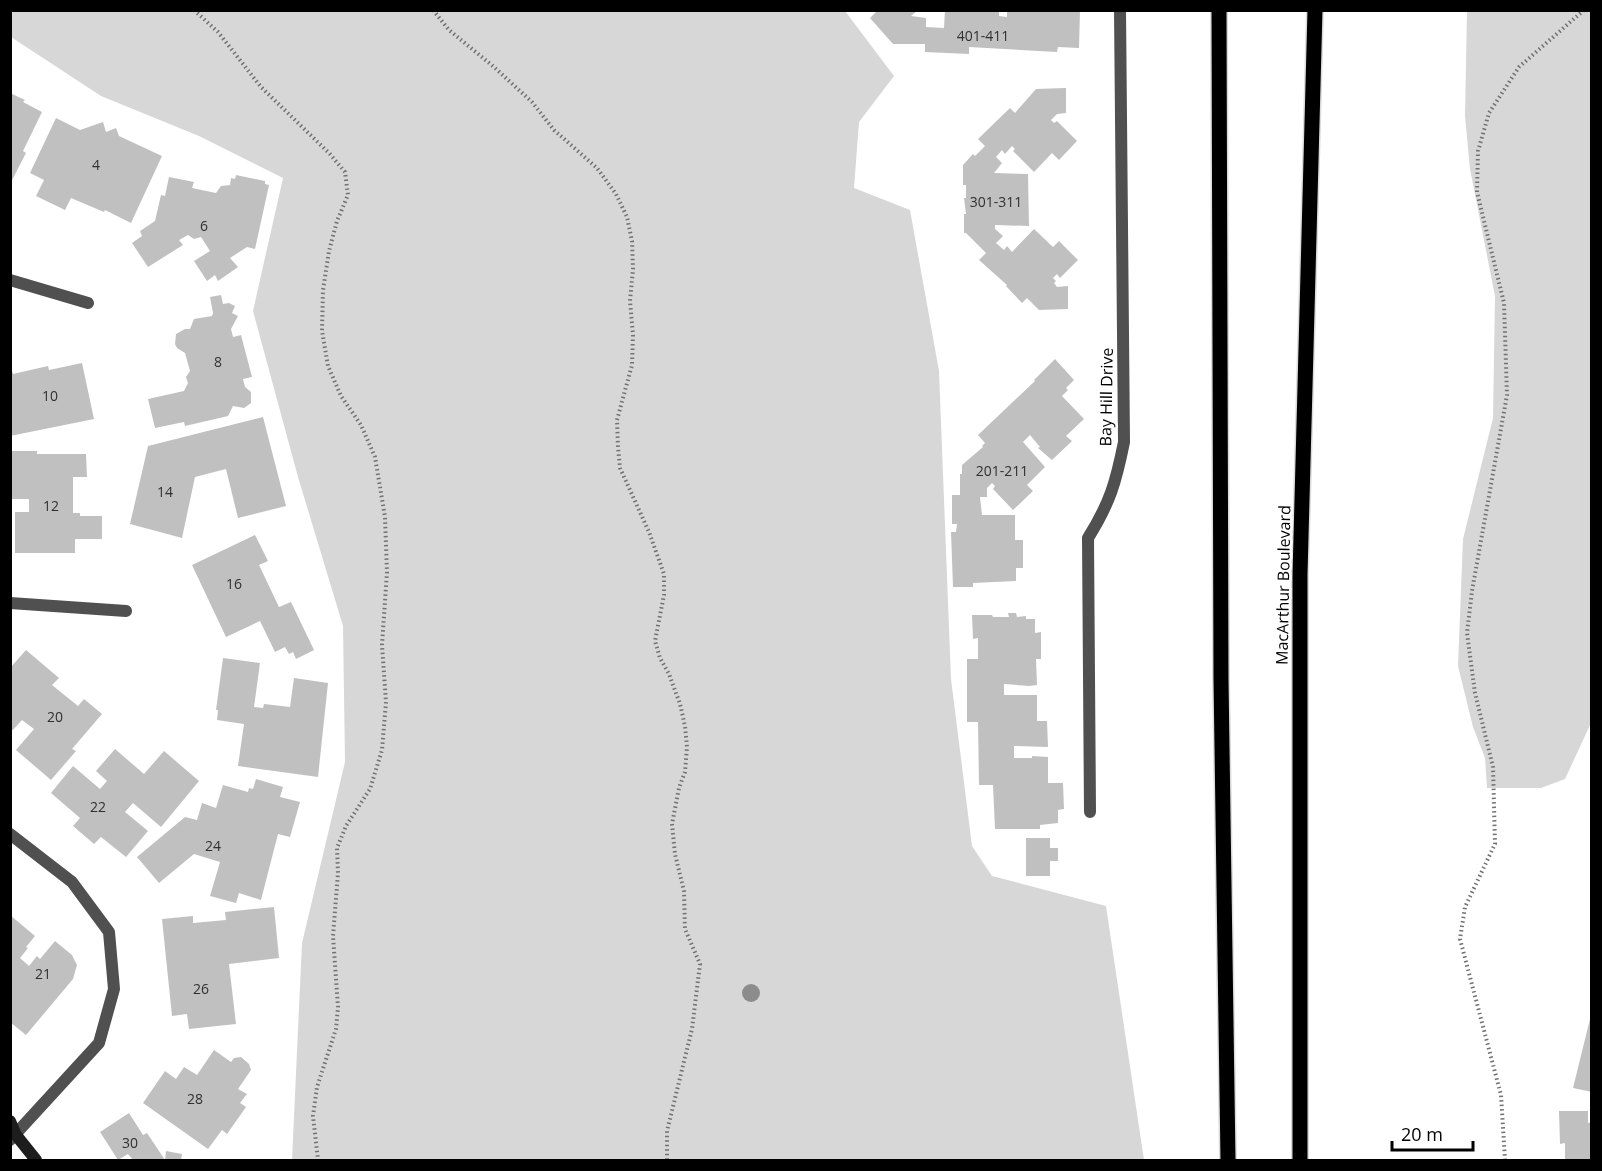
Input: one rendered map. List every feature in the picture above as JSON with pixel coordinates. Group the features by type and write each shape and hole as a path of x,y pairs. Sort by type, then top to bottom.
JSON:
{"main road":[{"path":"1219,10 1221,680 1228,1161"},
{"name":"MacArthur Boulevard","path":"1300,1161 1300,574 1315,10"}],"street":[{"name":"Bay Hill Drive","path":"1090,812 1088,538 1104,512 1116,483 1124,442 1120,10"},
{"path":"10,280 88,303"},
{"path":"10,603 126,612"},
{"path":"10,834 72,882 109,932 114,989 99,1043 12,1136"},
{"path":"10,1121 12,1136 36,1161"}],"path":[{"path":"194,10 218,32 261,87 329,153 345,172 348,195 328,251 323,290 322,331 327,366 342,396 361,425 375,457 385,517 387,572 382,645 386,702 382,750 370,789 346,826 337,848 338,873 333,936 338,1008 336,1029 317,1086 313,1116 318,1161"},
{"path":"433,10 449,30 532,102 554,130 597,168 616,194 627,217 632,242 633,269 630,301 633,335 632,365 617,420 620,468 649,532 664,574 664,595 655,641 680,704 685,726 687,747 685,772 679,788 672,824 675,854 684,891 685,929 700,964 692,1029 667,1131 667,1161"},
{"path":"1505,1161 1501,1095 1460,939 1465,907 1495,844 1493,767 1475,693 1467,633 1472,591 1507,395 1504,303 1477,192 1478,151 1489,113 1519,67 1584,10"}],"shaded area":[{"path":"10,11 845,11 894,76 859,122 854,188 910,210 939,371 951,679 972,846 992,876 1106,906 1144,1160 292,1160 302,943 345,762 343,626 298,477 253,311 283,178 199,136 101,96 11,37"},
{"path":"1467,11 1591,11 1591,723 1565,779 1541,788 1487,788 1485,758 1473,727 1458,666 1463,539 1493,418 1495,296 1470,169 1465,116"}],"building":[{"path":"878,10 918,10 911,16 926,18 926,27 944,28 945,10 999,10 999,16 1007,17 1007,10 1080,10 1079,48 1058,47 1057,52 969,47 969,54 925,52 925,44 893,44 870,18"},
{"path":"1066,88 1066,113 1057,114 1051,120 1054,123 1057,121 1077,141 1059,160 1052,153 1034,172 1013,151 1015,149 1012,146 1005,154 1002,150 996,157 1002,163 994,173 1028,174 1029,226 995,225 995,229 1003,236 996,243 1004,250 1007,246 1012,252 1034,229 1053,247 1059,241 1078,260 1060,278 1057,274 1053,278 1057,287 1068,286 1068,309 1039,310 1027,298 1022,303 1007,285 979,260 986,253 964,233 966,185 963,185 963,165 985,146 978,139 1010,108 1015,113 1036,89"},
{"path":"10,93 42,112 23,151 26,153 10,184"},
{"path":"56,118 80,130 103,122 106,132 116,128 119,136 162,156 131,223 105,210 104,212 71,198 65,210 36,196 44,180 30,173"},
{"path":"236,175 265,181 265,184 269,185 255,249 247,247 230,258 238,267 218,281 215,275 207,281 194,261 210,251 201,237 194,239 188,235 179,240 183,245 148,267 132,243 142,236 140,231 155,221 161,195 165,196 169,177 194,182 192,188 216,193 221,186 230,185 231,178 235,179"},
{"path":"221,295 223,304 229,303 235,306 232,313 238,316 231,329 233,337 241,335 252,377 243,379 245,387 251,392 251,403 244,408 233,406 228,416 185,426 184,422 155,428 148,399 184,391 188,383 186,377 190,371 185,353 175,344 176,334 190,329 194,319 212,316 210,297"},
{"path":"1055,359 1074,380 1062,396 1084,419 1066,436 1072,441 1052,460 1038,448 1040,447 1030,435 1023,442 1045,467 1027,485 1033,491 1013,510 993,489 995,486 992,483 987,488 987,497 980,497 982,515 1015,515 1015,540 1023,540 1023,568 1016,568 1016,581 973,583 973,587 953,587 951,532 956,532 957,524 952,524 952,495 960,495 962,465 983,447 985,443 978,435"},
{"path":"82,363 94,419 10,436 10,365 13,374 48,366 49,370"},
{"path":"263,417 286,506 238,518 226,469 195,477 182,538 130,524 148,446"},
{"path":"10,451 37,451 37,454 86,454 87,477 73,477 73,513 80,513 80,516 102,516 102,539 75,539 75,553 15,553 15,512 29,512 29,499 10,499"},
{"path":"255,535 268,561 259,565 279,607 291,602 314,650 296,659 293,652 289,654 285,647 275,652 260,621 226,637 192,565"},
{"path":"1008,613 1016,613 1017,617 1026,616 1026,619 1035,619 1035,633 1041,632 1041,659 1036,659 1037,685 1004,684 1004,695 1037,695 1037,721 1047,721 1048,747 1014,746 1014,758 1048,757 1048,783 1063,783 1064,809 1058,810 1058,823 1040,825 1040,829 995,829 993,785 979,785 978,722 967,722 967,659 978,659 978,638 973,639 972,615 1009,617"},
{"path":"26,650 59,678 52,685 78,706 84,699 102,714 72,749 76,751 51,780 16,750 34,729 22,720 13,730 10,728 10,668"},
{"path":"223,658 260,663 254,707 263,708 264,704 290,707 294,678 328,683 318,777 238,766 244,724 217,720 218,710 216,710"},
{"path":"115,749 144,774 164,751 199,781 161,827 133,803 125,812 148,831 126,857 101,837 94,844 73,826 80,818 51,793 73,766 100,789 107,781 96,771"},
{"path":"256,779 283,787 280,797 300,802 290,837 278,834 261,900 239,893 236,903 210,896 220,862 194,854 159,883 137,857 185,817 197,820 202,803 216,808 223,785 248,792 249,788 253,789"},
{"path":"1026,838 1050,838 1050,848 1058,848 1058,861 1050,861 1050,876 1026,876"},
{"path":"274,907 279,958 229,964 236,1024 189,1029 187,1014 172,1016 162,919 193,916 193,923 226,920 225,912"},
{"path":"10,915 35,936 20,958 29,966 37,956 40,959 55,941 72,955 77,965 73,979 26,1035 10,1022"},
{"path":"1592,1015 1592,1092 1573,1088"},
{"path":"214,1050 231,1062 234,1058 241,1057 249,1064 251,1070 238,1089 247,1094 240,1103 246,1107 227,1134 222,1130 208,1149 143,1103 165,1071 176,1079 184,1067 197,1075"},
{"path":"1559,1111 1588,1111 1588,1123 1592,1122 1592,1160 1565,1160 1565,1143 1560,1144"},
{"path":"129,1113 143,1135 147,1133 165,1160 133,1160 128,1154 118,1160 100,1132"},
{"path":"166,1151 182,1154 181,1160 165,1160"}]}
